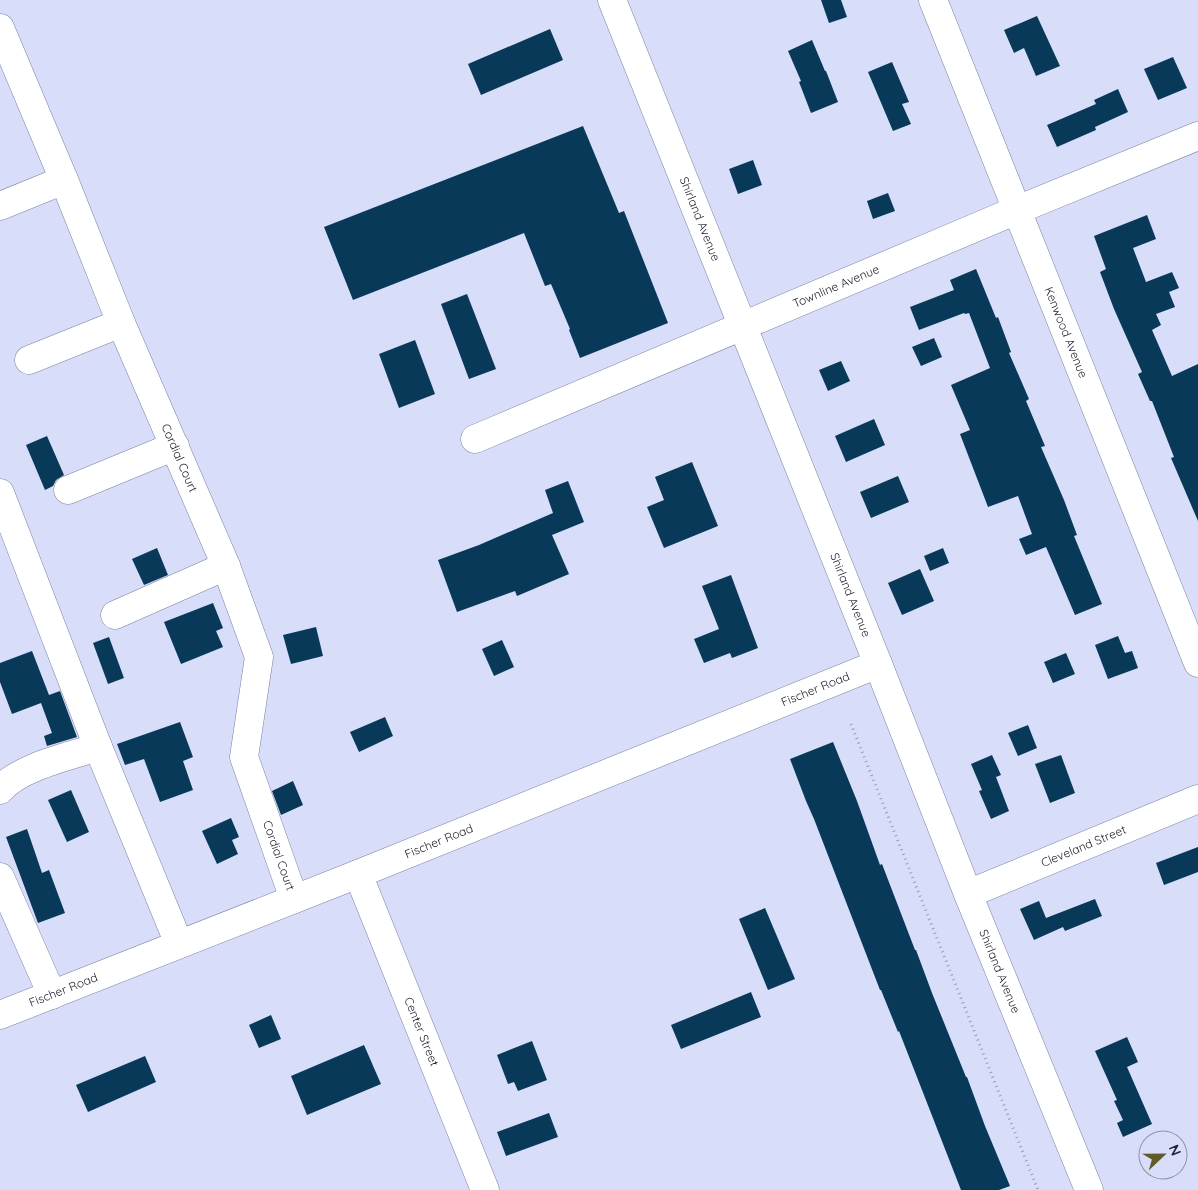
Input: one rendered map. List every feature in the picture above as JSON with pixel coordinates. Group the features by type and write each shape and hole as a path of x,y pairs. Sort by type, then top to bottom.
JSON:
{"street":[{"name":"Shirland Avenue","path":"612,0 968,894 1089,1190"},
{"name":"Kenwood Avenue","path":"933,0 1198,663"},
{"name":"Cordial Court","path":"0,28 64,180 121,323 226,566 259,657 244,757 294,899"},
{"name":"Townline Avenue","path":"475,439 1017,210 1198,136"},
{"path":"0,206 64,180"},
{"path":"30,360 121,323"},
{"path":"68,490 175,446"},
{"path":"0,494 98,748 179,944"},
{"path":"115,615 226,566"},
{"name":"Fischer Road","path":"0,1015 358,874 878,664"},
{"path":"0,790 14,776 36,767 98,748"},
{"name":"Cleveland Street","path":"968,894 1198,799"},
{"name":"Center Street","path":"358,874 485,1190"},
{"path":"0,877 52,994"}],"path":[{"path":"851,724 1038,1190"}],"building":[{"path":"821,0 841,0 847,17 829,23"},
{"path":"1037,16 1060,66 1036,76 1024,48 1014,53 1004,30"},
{"path":"550,29 563,60 481,95 468,64"},
{"path":"812,40 838,102 811,113 799,82 801,81 788,51"},
{"path":"1173,57 1187,88 1158,100 1144,69"},
{"path":"892,62 909,102 902,104 911,124 893,131 868,72"},
{"path":"1118,89 1128,112 1095,127 1096,130 1057,147 1047,125 1096,104 1094,100"},
{"path":"583,126 619,213 624,211 668,323 580,358 551,284 545,286 524,233 353,300 324,227"},
{"path":"753,160 762,185 738,194 729,169"},
{"path":"888,193 895,211 873,219 867,201"},
{"path":"1147,215 1156,239 1133,248 1146,282 1172,272 1179,288 1169,292 1175,307 1156,314 1161,325 1152,330 1172,376 1198,364 1198,521 1171,458 1174,457 1152,401 1150,401 1138,374 1142,372 1100,272 1106,269 1094,236"},
{"path":"976,269 996,318 998,317 1011,352 1009,353 1029,399 1026,401 1045,446 1041,447 1064,500 1077,535 1074,536 1102,604 1075,615 1046,547 1026,555 1019,539 1032,534 1018,496 988,507 960,434 970,430 951,385 990,368 969,313 964,313 919,330 910,307 954,290 950,280"},
{"path":"467,294 496,369 469,379 441,304"},
{"path":"934,338 942,357 921,366 912,347"},
{"path":"415,340 435,394 399,408 379,354"},
{"path":"841,361 850,381 828,391 819,370"},
{"path":"874,419 885,445 846,462 835,436"},
{"path":"47,436 64,475 56,480 53,486 45,490 26,445"},
{"path":"692,462 718,526 664,548 647,507 664,500 655,477"},
{"path":"898,476 909,502 871,518 860,492"},
{"path":"568,481 584,522 552,535 569,574 517,596 515,591 457,612 438,560 479,545 553,513 545,490"},
{"path":"157,548 168,575 144,585 132,559"},
{"path":"943,548 949,563 930,571 924,556"},
{"path":"920,569 934,601 902,615 888,583"},
{"path":"731,575 758,648 732,658 730,653 704,663 694,639 719,629 702,586"},
{"path":"213,603 223,628 216,631 223,647 181,664 164,622"},
{"path":"316,627 323,656 291,664 283,635"},
{"path":"1118,636 1125,653 1132,651 1138,668 1108,679 1095,645"},
{"path":"109,637 124,678 108,684 93,643"},
{"path":"502,640 514,667 494,676 482,649"},
{"path":"32,651 49,695 60,691 77,737 47,746 44,736 52,733 41,703 12,714 0,682 0,663"},
{"path":"1066,653 1075,674 1053,683 1044,662"},
{"path":"385,717 393,736 359,752 350,732"},
{"path":"180,722 193,757 183,761 193,790 160,802 144,759 125,765 117,744"},
{"path":"1028,725 1037,748 1018,756 1008,733"},
{"path":"833,742 880,865 882,864 1010,1186 999,1190 961,1190 899,1031 880,990 790,759"},
{"path":"992,755 1001,775 996,777 1009,811 991,819 979,791 982,790 971,764"},
{"path":"1061,755 1075,793 1050,803 1035,764"},
{"path":"293,781 303,805 281,815 272,791"},
{"path":"71,790 89,832 67,842 48,800"},
{"path":"231,818 239,837 232,840 238,854 217,864 202,831"},
{"path":"27,829 42,873 49,870 65,913 38,923 6,837"},
{"path":"1198,847 1198,872 1164,885 1156,863"},
{"path":"1095,899 1102,916 1065,931 1063,927 1034,940 1020,909 1039,901 1046,918"},
{"path":"765,908 795,979 768,990 739,919"},
{"path":"751,992 761,1017 681,1049 671,1025"},
{"path":"271,1015 281,1039 259,1048 249,1025"},
{"path":"1127,1037 1138,1062 1127,1067 1152,1124 1123,1137 1117,1123 1123,1120 1114,1101 1117,1100 1095,1051"},
{"path":"532,1041 547,1080 518,1091 514,1082 508,1084 497,1055"},
{"path":"364,1045 381,1084 307,1115 291,1076"},
{"path":"145,1056 156,1082 88,1112 76,1085"},
{"path":"549,1113 558,1137 506,1156 497,1132"}]}
